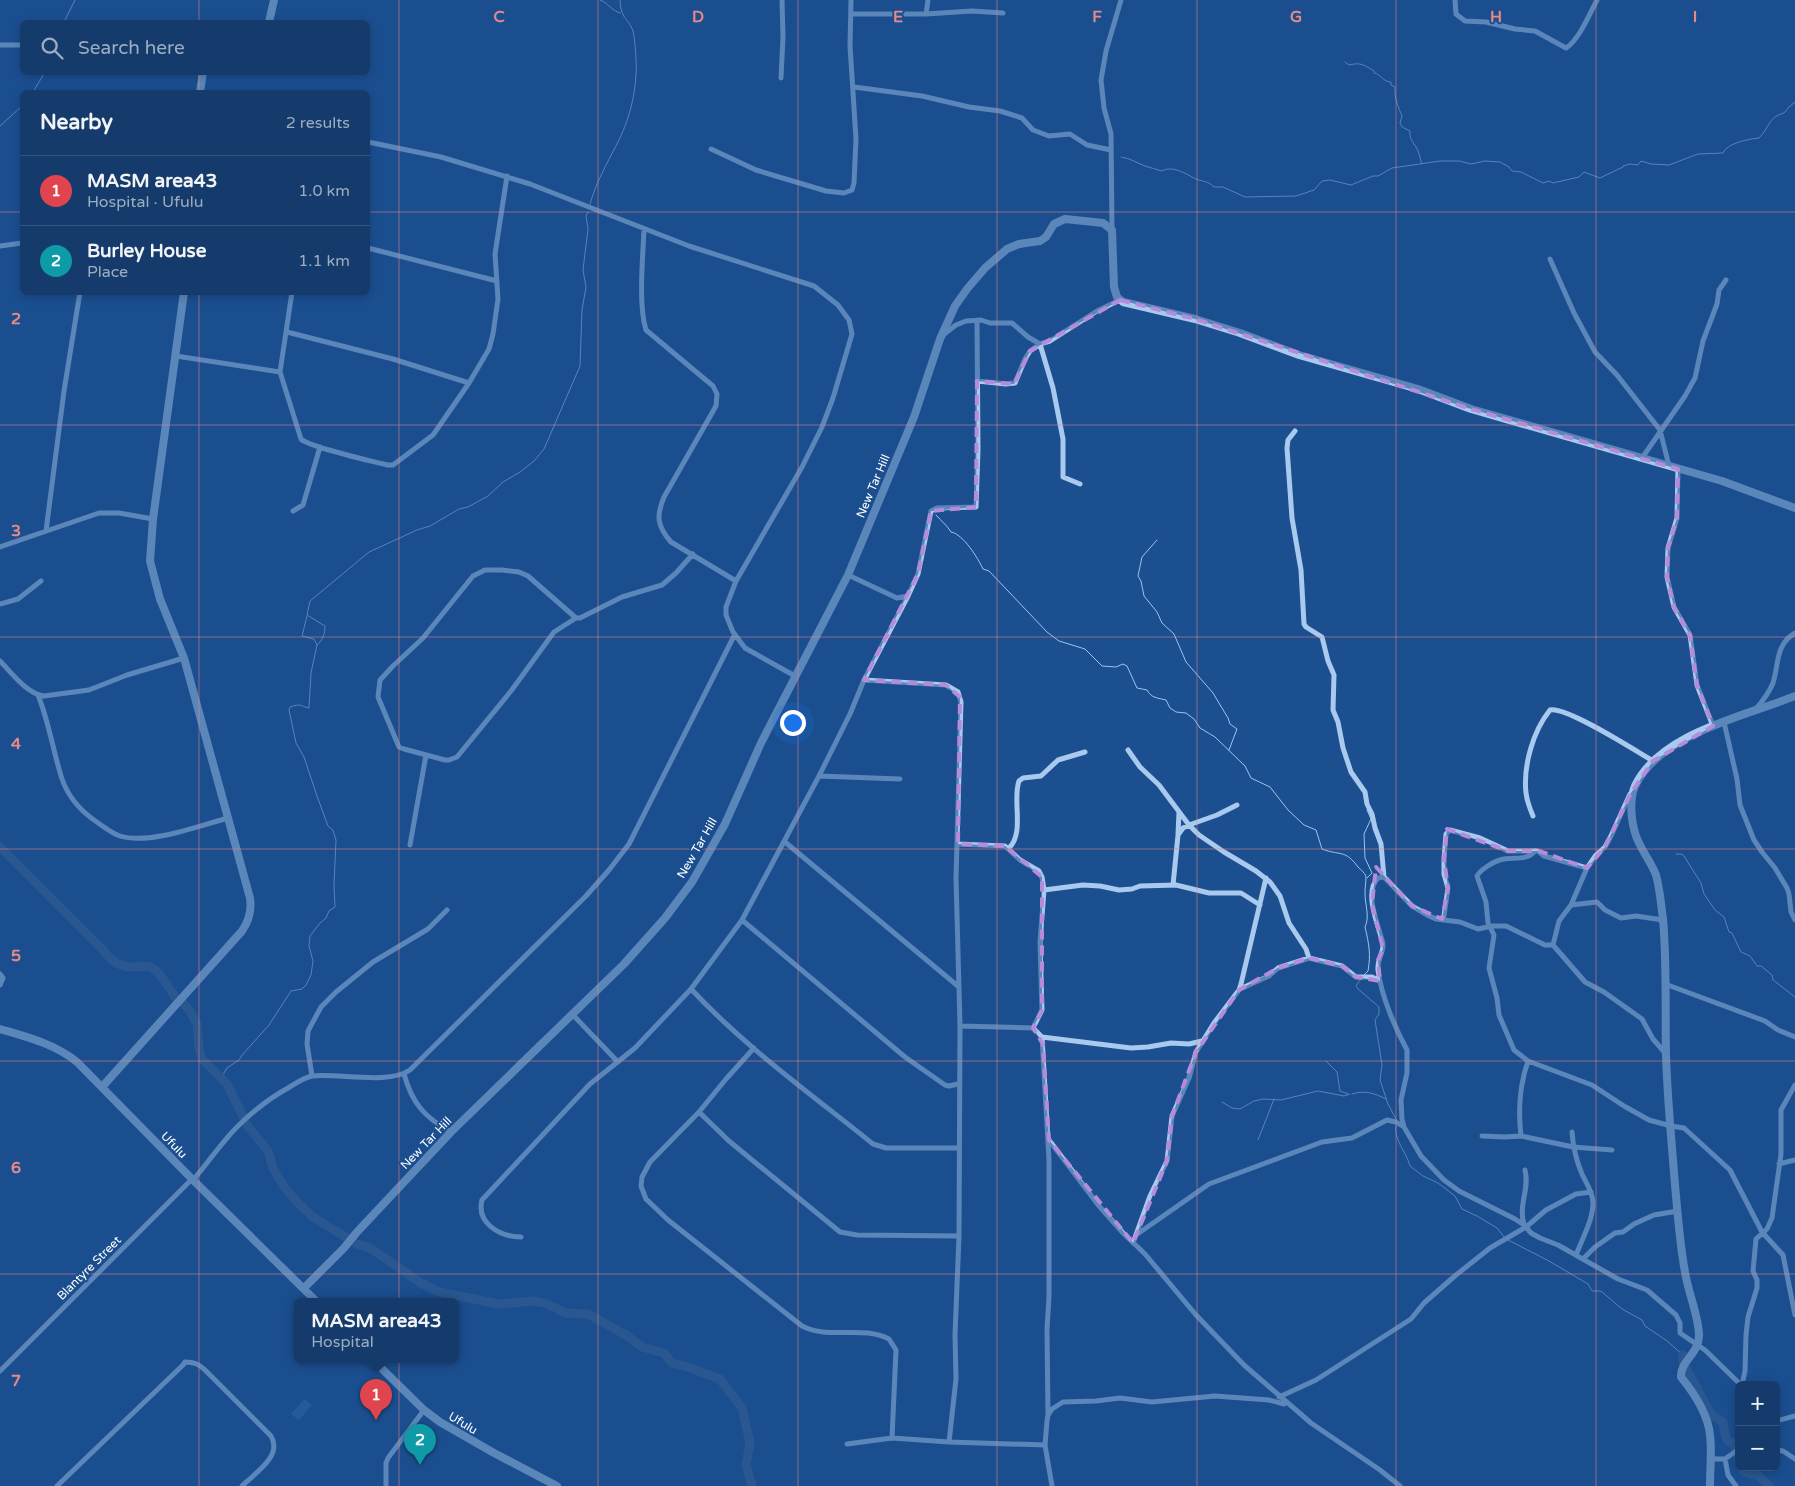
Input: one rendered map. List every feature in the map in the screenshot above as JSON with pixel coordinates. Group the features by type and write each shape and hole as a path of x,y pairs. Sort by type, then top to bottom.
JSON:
{"street":[{"path":"269,20 274,0"},
{"path":"781,78 782,0"},
{"path":"710,149 756,170 836,194 844,194 852,190 856,139 850,46 851,0"},
{"path":"926,14 928,0"},
{"path":"1121,0 1106,51 1100,80 1104,108 1111,134 1114,287 1120,300 1195,319 1299,354 1426,392 1471,409 1722,481 1795,508"},
{"path":"1455,0 1456,14 1465,21 1486,22 1515,29 1535,31 1566,48 1570,46 1598,0"},
{"path":"851,14 926,14 972,11 1003,13"},
{"path":"0,45 20,45"},
{"path":"200,90 202,75"},
{"path":"854,87 922,96 968,107 1000,112 1022,118 1033,130 1049,136 1070,134 1087,145 1111,150"},
{"path":"370,142 441,157 507,176 565,196 689,246 814,286 838,305 852,327 850,344 833,398 822,427 802,467 736,581 727,602 727,619 734,636 740,643 750,652 795,676"},
{"path":"292,295 280,372 301,439 306,443 320,447 387,465 394,465 433,435 469,383 489,349 498,299 495,254 507,176"},
{"name":"New Tar Hill","path":"304,1288 344,1248 450,1132 639,948 692,882 725,824 761,743 848,575 914,417 951,314 959,299 976,278 1002,253 1015,245 1043,239 1057,221 1065,219 1103,223 1112,230"},
{"path":"644,229 642,283 646,330 713,386 717,394 716,406 664,497 659,509 660,523 665,535 671,542 736,581"},
{"path":"0,246 20,243"},
{"path":"370,249 497,281"},
{"path":"1550,259 1574,313 1595,352 1617,375 1660,430 1669,466"},
{"path":"1642,458 1685,396 1695,378 1703,341 1717,304 1718,290 1726,280"},
{"path":"46,531 64,391 80,295"},
{"path":"102,1087 242,931 248,920 251,903 184,658 160,599 151,569 150,552 153,519 184,295"},
{"path":"977,381 1015,383 1027,355 1040,344 1050,341 1097,311 1120,300"},
{"path":"521,1237 505,1235 490,1225 481,1213 482,1200 590,1084 635,1048 691,990 742,920 819,776 850,714 864,680 908,596 918,574 932,511 938,508 976,507 978,450 977,320"},
{"path":"943,335 961,322 977,320 990,323 1012,323 1028,337 1040,344 1053,388 1063,438 1063,477 1080,484"},
{"path":"286,332 393,359 469,383"},
{"path":"176,356 280,372"},
{"path":"1295,431 1288,440 1287,448 1292,518 1301,570 1304,624 1322,637 1328,661 1334,675 1334,710 1343,748 1351,772 1365,792 1367,804 1372,814 1381,844 1384,877 1412,906 1428,916 1460,922 1478,929 1496,925 1511,928 1545,945 1553,945 1585,982 1604,992 1642,1019 1653,1039 1666,1055"},
{"path":"294,511 303,505 320,447"},
{"path":"1678,469 1677,518 1668,548 1667,577 1674,607 1690,635 1697,685 1713,726"},
{"path":"0,547 99,513 119,513 153,519"},
{"path":"576,618 528,576 519,572 489,570 473,576 439,619 380,680 378,697 400,747 449,760 457,756 510,691 554,632 576,618 580,618 622,597 662,585 676,574 693,554"},
{"path":"848,575 897,598 908,596"},
{"path":"0,604 18,599 41,581"},
{"path":"1753,712 1770,689 1780,648 1795,633"},
{"path":"447,910 428,929 374,962 336,992 321,1007 308,1031 307,1044 312,1076 374,1077 404,1074 586,896 620,857 638,826 734,636"},
{"path":"38,695 56,695 89,690 127,675 184,658"},
{"path":"0,660 14,676 38,695 66,788 83,811 111,832 130,838 149,839 228,818"},
{"path":"864,680 946,685 958,692 962,702 956,878 960,1026 958,1084 959,1236 955,1335 956,1379 949,1442"},
{"path":"1553,945 1559,921 1571,905 1587,868 1605,847 1635,787 1653,761 1681,742 1713,726 1795,696"},
{"path":"1533,816 1526,791 1529,758 1538,730 1550,710 1557,710 1583,721 1609,734 1653,761"},
{"path":"1724,722 1737,779 1740,805 1754,840 1787,888 1791,912 1795,920"},
{"path":"1128,750 1140,767 1159,785 1189,825 1213,845 1266,878 1280,896 1289,923 1306,949 1309,958"},
{"path":"1009,848 1013,842 1018,821 1017,787 1019,781 1023,778 1041,776 1058,760 1085,752"},
{"path":"410,845 426,755"},
{"path":"819,776 900,779"},
{"path":"1635,787 1631,806 1636,836 1656,876 1663,920 1666,1055 1678,1211 1684,1270 1699,1330 1698,1345 1685,1365 1681,1377 1695,1396 1708,1427 1710,1435 1710,1486"},
{"path":"1178,835 1183,828 1189,825 1237,806"},
{"path":"1173,886 1179,812"},
{"path":"1442,919 1448,888 1444,874 1448,831 1452,830 1480,838 1508,850 1540,852 1544,856 1587,868"},
{"path":"785,842 959,987"},
{"path":"958,844 1006,846 1020,860 1039,870 1042,877 1044,890 1040,942 1042,1010 1033,1028"},
{"path":"1535,851 1533,854 1518,859 1499,860 1479,872 1477,880 1486,902 1489,926 1494,938 1489,968 1497,998 1499,1015 1514,1050 1528,1061 1592,1085 1649,1120 1684,1128 1732,1172 1762,1232 1782,1255 1795,1315"},
{"path":"1384,877 1375,880 1372,890 1373,909 1383,949 1378,960 1380,981 1383,996 1407,1050 1406,1079 1401,1100 1402,1119 1404,1127 1421,1156 1444,1180 1482,1204 1494,1208 1525,1226 1531,1233 1576,1255 1618,1279 1647,1290 1676,1315 1680,1323 1680,1333 1698,1345 1738,1381"},
{"path":"1133,1243 1150,1196 1167,1160 1172,1116 1189,1078 1196,1052 1239,990 1266,878"},
{"path":"1044,890 1083,885 1120,890 1140,886 1173,886 1209,893 1241,893 1260,905"},
{"path":"1571,905 1597,902 1605,910 1621,918 1636,916 1663,920"},
{"path":"742,920 905,1058 945,1086 958,1084"},
{"path":"1239,990 1269,976 1278,968 1309,958 1339,965 1356,977 1366,976 1380,981"},
{"path":"0,974 3,978 0,985"},
{"path":"1665,984 1765,1021 1778,1030 1795,1037"},
{"path":"691,990 722,1021 754,1048 879,1147 958,1148"},
{"path":"573,1014 618,1062"},
{"path":"960,1026 1033,1028 1042,1037 1131,1048 1171,1043 1189,1044 1202,1041"},
{"name":"Ufulu","path":"0,1029 61,1050 76,1062 313,1298"},
{"path":"1042,1037 1049,1140 1048,1415 1046,1444 1052,1486"},
{"path":"754,1048 699,1112 650,1162 641,1181 642,1191 646,1199 672,1224 802,1326 816,1332 868,1333 889,1339 896,1350 892,1438"},
{"path":"1520,1136 1522,1085 1528,1061"},
{"path":"404,1074 415,1104 440,1126 450,1132"},
{"name":"Blantyre Street","path":"0,1371 193,1180 242,1122 274,1096 312,1076"},
{"path":"1743,1381 1748,1316 1757,1280 1753,1271 1756,1238 1767,1228 1772,1218 1779,1164 1781,1110 1795,1085"},
{"path":"699,1112 729,1141 840,1232 857,1235 959,1236"},
{"path":"1136,1235 1208,1184 1322,1142 1352,1138 1387,1120 1396,1122 1404,1127"},
{"path":"1572,1132 1573,1147 1582,1174 1591,1192 1593,1203 1591,1216 1576,1255"},
{"path":"1482,1136 1520,1136 1573,1147 1612,1150"},
{"path":"1049,1140 1097,1204 1244,1365 1279,1398 1311,1424 1380,1470 1400,1486"},
{"path":"1779,1164 1795,1160"},
{"path":"1525,1170 1527,1186 1521,1210 1525,1226"},
{"path":"1279,1398 1316,1380 1412,1319 1424,1303 1456,1275 1490,1248 1557,1203 1576,1194 1591,1192"},
{"path":"1583,1259 1595,1246 1615,1233 1623,1232 1634,1224 1654,1215 1678,1211"},
{"path":"58,1486 185,1362 192,1362 205,1370 274,1440 276,1448 273,1455 242,1486"},
{"name":"Ufulu","path":"376,1363 424,1410 456,1432 557,1486"},
{"path":"1048,1415 1052,1409 1063,1402 1096,1401 1114,1398 1152,1402 1220,1396 1274,1400 1291,1407"},
{"path":"386,1486 386,1463 389,1455 424,1410"},
{"path":"1780,1420 1795,1416"},
{"path":"848,1444 892,1438 949,1442 1046,1444"},
{"path":"1780,1451 1795,1459"},
{"path":"1710,1459 1725,1459 1735,1452"},
{"path":"1725,1459 1728,1475 1736,1486"}],"highlighted area":[{"path":"1120,300 1195,319 1471,409 1678,469 1677,518 1668,548 1667,577 1674,607 1690,635 1697,685 1713,726 1653,761 1631,793 1605,847 1587,868 1539,851 1508,851 1447,829 1444,859 1448,888 1442,919 1412,906 1376,867 1372,904 1383,949 1378,960 1380,981 1356,977 1342,966 1309,958 1278,968 1239,990 1196,1052 1172,1116 1167,1161 1133,1243 1049,1140 1043,1044 1033,1028 1042,1010 1042,877 1005,846 958,844 960,697 946,685 864,680 918,574 931,511 976,507 977,381 1014,384 1030,351"}],"shaded area":[{"path":"304,1399 312,1405 299,1420 291,1414"}],"waterway":[{"path":"65,20 75,0"},
{"path":"600,0 620,13"},
{"path":"590,204 621,136 634,92 636,65 634,35 631,26 623,15 620,0"},
{"path":"1345,62 1349,65 1360,64 1365,66 1386,81 1391,82 1391,85 1395,87 1396,98 1402,116 1400,123 1402,127 1410,131 1410,137 1418,151 1422,164"},
{"path":"34,90 43,75"},
{"path":"1121,157 1162,171 1166,169 1179,171 1214,187 1223,187 1245,197 1296,196 1314,190 1322,181 1330,180 1351,185 1373,176 1378,176 1392,168 1440,161 1459,161 1471,164 1485,161 1500,162 1512,171 1521,172 1543,183 1549,181 1553,183 1579,177 1584,172 1600,178 1623,166 1630,164 1638,165 1641,161 1651,164 1669,165 1698,154 1723,153 1734,144 1759,138 1772,120 1784,113 1795,102"},
{"path":"0,126 20,108"},
{"path":"221,1078 227,1068 239,1060 269,1025 291,991 302,989 306,985 311,975 313,961 309,946 310,936 326,918 329,911 335,907 336,840 333,830 328,826 304,757 296,743 289,710 290,707 297,705 309,708 311,673 317,645 325,631 325,626 307,615 310,601 369,552 430,526 459,509 468,507 488,496 503,482 534,461 544,449 580,366 582,310 586,287 583,270 588,229 586,216 588,212"},
{"path":"936,515 951,532 965,542 983,569 989,571 1047,632 1059,641 1085,649 1102,666 1116,667 1123,664 1127,666 1137,688 1147,690 1153,696 1166,700 1170,708 1176,712 1186,713 1194,719 1200,728 1215,737 1245,766 1251,778 1270,787 1288,810 1304,825 1316,830 1322,849 1346,855 1353,861 1366,876 1367,915 1365,927 1369,959 1368,971 1364,975"},
{"path":"1157,540 1142,557 1138,576 1144,596 1157,612 1162,623 1174,634 1186,662 1213,693 1230,724 1237,729 1229,750"},
{"path":"307,616 302,636 314,639 317,645"},
{"path":"1367,810 1371,819 1364,834 1365,858 1372,873 1367,878"},
{"path":"0,847 108,957 120,965 130,967 146,966 154,969 175,997"},
{"path":"1676,854 1684,856 1701,883 1704,894 1715,910 1724,917 1729,932 1732,933 1741,952 1750,956 1757,966 1761,966 1772,975 1773,980 1795,997"},
{"path":"1360,980 1356,986 1358,989 1379,1007 1379,1014 1375,1020 1382,1065 1380,1080 1388,1104 1396,1119"},
{"path":"183,1003 197,1024 202,1059 227,1084 245,1120"},
{"path":"1326,1061 1337,1072 1340,1091 1348,1094"},
{"path":"1222,1102 1232,1108 1240,1109 1254,1101 1263,1099 1281,1100 1318,1091 1344,1096 1350,1094"},
{"path":"1352,1094 1369,1093 1386,1099"},
{"path":"1258,1140 1274,1099"},
{"path":"247,1125 268,1151 273,1168 284,1187 313,1217 357,1244 370,1248 421,1283 439,1292 499,1304 533,1301 545,1303 565,1313 588,1314 626,1335 642,1347 664,1353 672,1363 720,1379 742,1408 750,1443 746,1464 752,1486"},
{"path":"1396,1126 1396,1136 1410,1166 1423,1176 1438,1183 1455,1196 1462,1209 1497,1228 1505,1238"},
{"path":"1508,1240 1588,1284 1592,1291 1601,1291 1622,1309 1642,1320 1645,1326 1683,1355"},
{"path":"1683,1355 1683,1362 1708,1409 1713,1416 1723,1422 1728,1441 1734,1444 1735,1448"},
{"path":"1743,1471 1759,1476 1769,1486"}],"place":[{"name":"MASM area43","path":"376,1420"},
{"name":"Burley House","path":"420,1465"}]}
